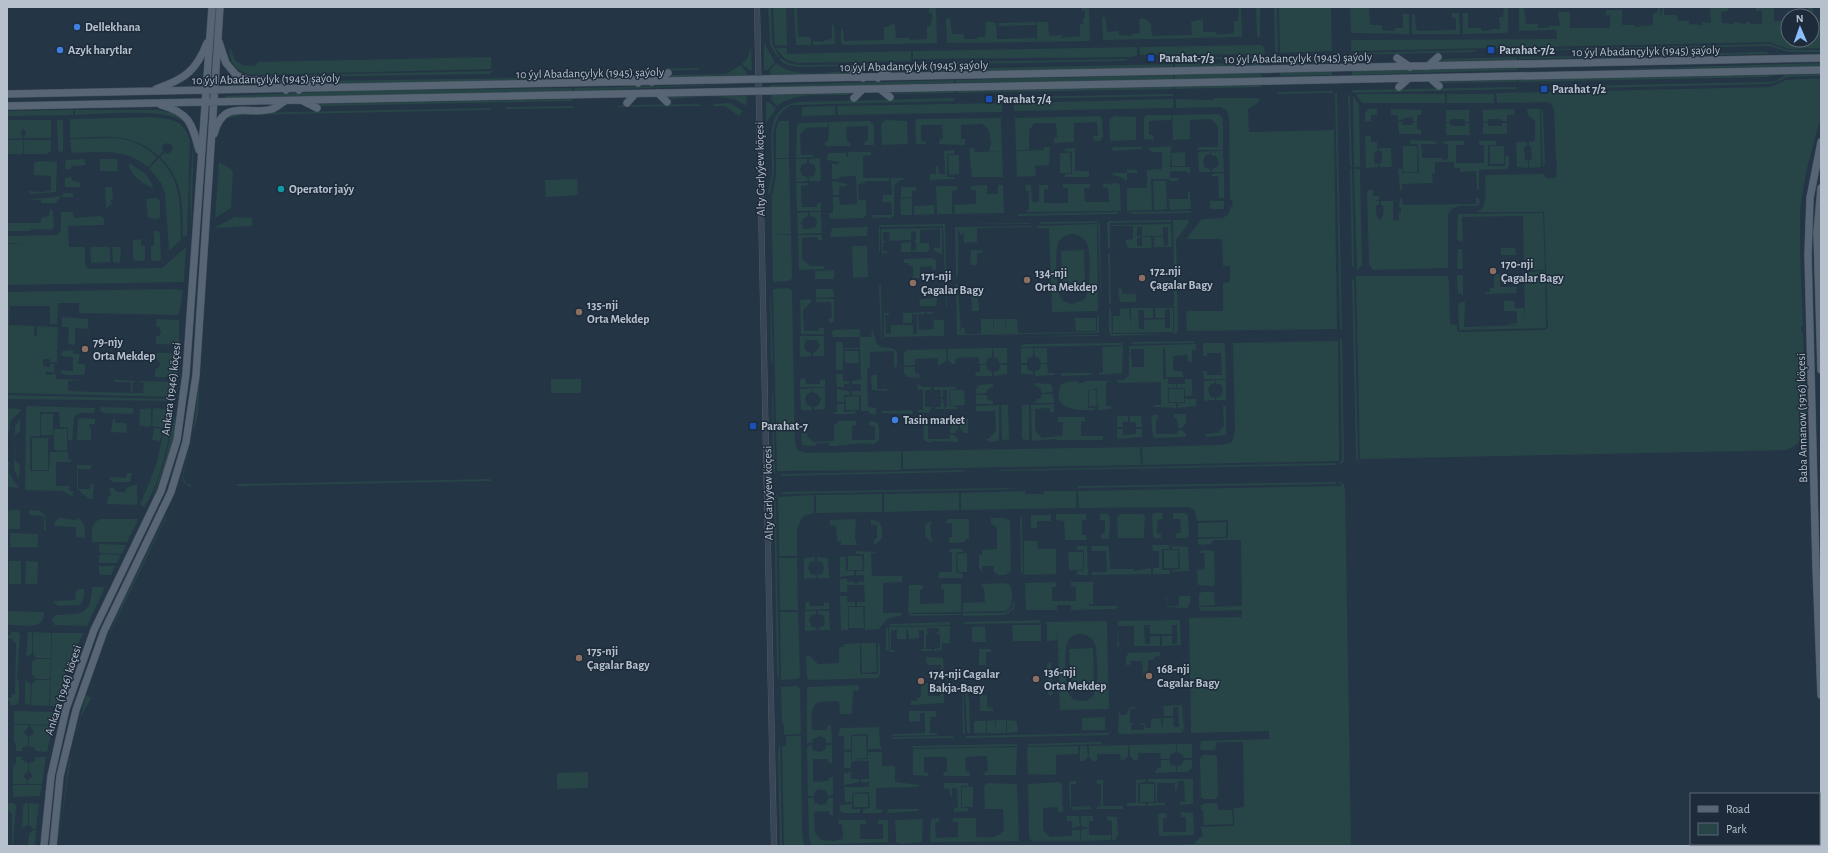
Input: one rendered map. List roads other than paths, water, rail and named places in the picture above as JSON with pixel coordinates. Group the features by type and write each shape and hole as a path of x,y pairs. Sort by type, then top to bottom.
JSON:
{"main road":[{"name":"Ankara (1946) köçesi","path":"53,846 60,776 76,710 104,632 171,492 186,442 196,375 211,154 214,91 214,36 212,7"},
{"name":"Ankara (1946) köçesi","path":"44,846 51,776 66,709 94,630 161,491 177,440 186,374 205,91 220,7"},
{"path":"214,36 226,63 236,75 247,80 273,80 286,90"},
{"path":"150,91 175,82 194,69 214,36"},
{"path":"1428,66 1438,57"},
{"path":"1397,58 1410,67"},
{"name":"10 ýyl Abadançylyk (1945) şaýoly","path":"7,94 299,90 1821,58"},
{"path":"1566,64 1566,75"},
{"path":"878,78 890,68"},
{"path":"851,69 863,78"},
{"name":"10 ýyl Abadançylyk (1945) şaýoly","path":"7,106 1821,70"},
{"path":"652,82 668,73"},
{"path":"624,74 638,83"},
{"path":"1430,78 1439,86"},
{"path":"299,90 316,79"},
{"path":"1399,87 1408,79"},
{"path":"880,89 890,97"},
{"path":"854,98 862,90"},
{"path":"628,103 635,94"},
{"path":"658,94 667,102"},
{"path":"301,100 317,108"},
{"path":"211,154 216,127 226,114 238,110 272,109 285,101"},
{"path":"153,103 175,110 190,121 194,129 201,155"},
{"name":"Baba Annanow (1916) köçesi","path":"1821,142 1810,198 1808,232 1816,567 1821,695"},
{"name":"Baba Annanow (1916) köçesi","path":"1821,188 1817,232 1821,370"}],"street":[{"name":"Alty Garlyýew köçesi","path":"757,7 774,846"}],"place":[{"name":"Dellekhana","path":"77,27"},
{"name":"Azyk harytlar","path":"60,50"},
{"name":"Parahat-7/2","path":"1491,50"},
{"name":"Parahat-7/3","path":"1151,58"},
{"name":"Parahat 7/2","path":"1544,89"},
{"name":"Parahat 7/4","path":"989,99"},
{"name":"Operator jaýy","path":"281,189"},
{"name":"170-nji Çagalar Bagy","path":"1493,271"},
{"name":"172.nji Çagalar Bagy","path":"1142,278"},
{"name":"134-nji Orta Mekdep","path":"1027,280"},
{"name":"171-nji Çagalar Bagy","path":"913,283"},
{"name":"135-nji Orta Mekdep","path":"579,312"},
{"name":"79-njy Orta Mekdep","path":"85,349"},
{"name":"Tasin market","path":"895,420"},
{"name":"Parahat-7","path":"753,426"},
{"name":"175-nji Çagalar Bagy","path":"579,658"},
{"name":"168-nji Cagalar Bagy","path":"1149,676"},
{"name":"136-nji Orta Mekdep","path":"1036,679"},
{"name":"174-nji Cagalar Bakja-Bagy","path":"921,681"}]}
